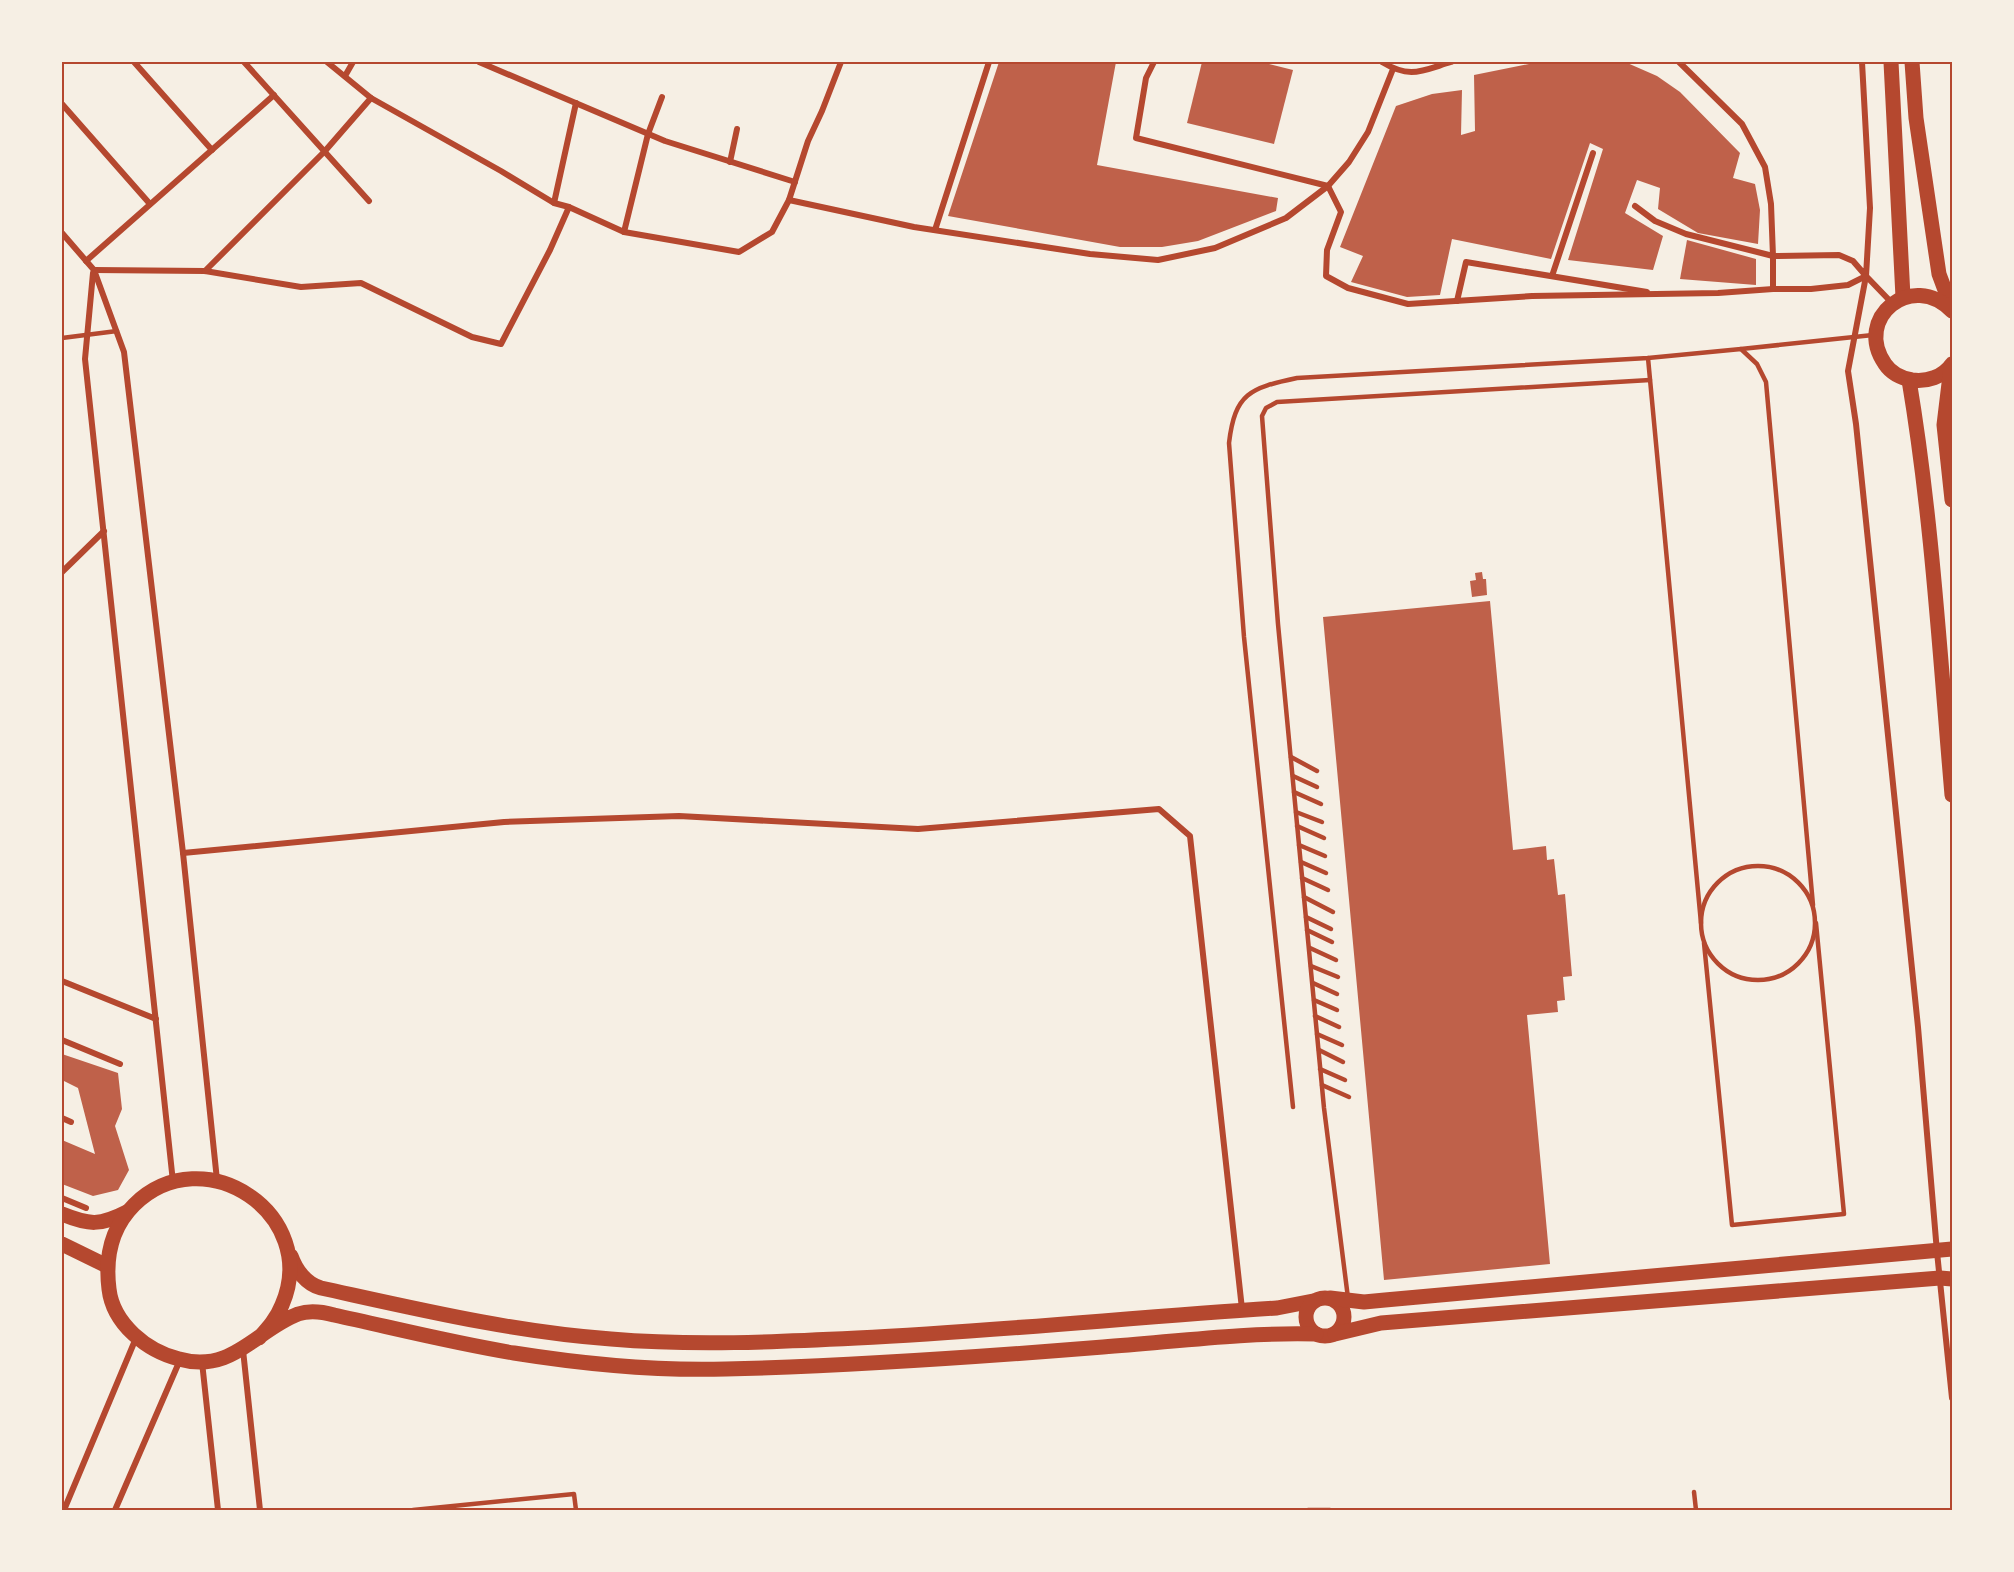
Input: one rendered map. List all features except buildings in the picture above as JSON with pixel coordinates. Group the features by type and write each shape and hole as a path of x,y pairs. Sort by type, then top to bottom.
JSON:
{"highway":[{"path":"1891,62 1898,300"},
{"path":"1912,62 1916,118 1939,274 1953,310"},
{"path":"1952,365 1932,379 1909,380 1898,376 1881,358 1876,347 1876,334 1884,312 1898,300 1917,294 1932,296 1953,310"},
{"path":"1952,365 1944,424 1953,500"},
{"path":"1909,380 1919,437 1927,510 1953,795"},
{"path":"1313,1302 1277,1308 978,1332 775,1342 662,1342 610,1339 490,1323 321,1288 307,1281 297,1270 276,1221 260,1202 240,1188 217,1180 195,1178 173,1182 140,1199 127,1212 113,1238 107,1266 110,1293 120,1317 137,1338 157,1352 180,1360 202,1362 223,1358 243,1350 298,1314 312,1312 515,1353 610,1364 725,1369 1073,1349 1277,1333 1329,1336 1381,1323 1946,1279"},
{"path":"62,1214 88,1223 105,1222 127,1212"},
{"path":"62,1244 107,1266"},
{"path":"259,1338 272,1323 288,1285 289,1264 286,1244"},
{"path":"1316,1334 1310,1330 1305,1318 1308,1306 1324,1297 1348,1301 1385,1300 1945,1250"},
{"path":"1330,1298 1340,1305 1344,1317 1340,1329 1335,1334"}],"street":[{"path":"134,62 212,150"},
{"path":"244,62 369,201"},
{"path":"327,62 371,98 554,203 569,207 624,232 739,252 772,232 789,200 808,141 841,62"},
{"path":"345,76 353,62"},
{"path":"479,62 648,135 795,182"},
{"path":"935,230 989,62"},
{"path":"1154,62 1146,78 1136,138 1328,186 1341,212 1327,250 1326,276 1348,288 1408,304 1532,296 1811,289 1848,285 1866,276"},
{"path":"1382,62 1402,72 1423,70 1451,62"},
{"path":"1679,62 1742,124 1765,167 1771,204 1773,289"},
{"path":"1862,62 1870,208 1866,276 1848,371 1856,424 1915,992 1945,1250 1953,1398"},
{"path":"789,200 935,230 1090,254 1158,260 1215,248 1286,218 1328,186 1350,162 1368,132 1393,69"},
{"path":"86,261 274,95"},
{"path":"624,232 648,135 662,97"},
{"path":"205,271 325,151 371,98"},
{"path":"62,104 150,204"},
{"path":"554,203 576,104"},
{"path":"730,162 737,129"},
{"path":"1552,276 1593,153"},
{"path":"1635,206 1655,221 1686,234 1773,256 1839,255 1853,261 1866,276 1898,300"},
{"path":"94,270 205,271 301,287 361,283 472,337 501,344 550,250 569,207"},
{"path":"62,233 94,270 124,352 183,853 217,1180"},
{"path":"1457,301 1466,262 1662,294"},
{"path":"94,270 85,359 173,1182"},
{"path":"62,572 104,531"},
{"path":"183,853 504,822 679,816 918,829 1159,809 1190,836 1242,1310"},
{"path":"62,981 156,1019"},
{"path":"62,1040 120,1064"},
{"path":"62,1118 71,1122"},
{"path":"62,1198 86,1208"},
{"path":"64,1510 137,1338"},
{"path":"243,1350 260,1510"},
{"path":"115,1510 180,1360"},
{"path":"202,1362 218,1510"}],"lane":[{"path":"62,338 117,331"},
{"path":"1293,1107 1244,637 1229,443 1232,422 1239,403 1252,392 1297,378 1648,357 1800,344 1876,334"},
{"path":"1648,357 1732,1225 1844,1214 1766,382 1757,364 1741,349"},
{"path":"1348,1301 1318,1050 1278,624 1262,416 1266,408 1277,402 1650,380"},
{"path":"1291,757 1317,771"},
{"path":"1293,776 1317,787"},
{"path":"1294,792 1321,804"},
{"path":"1296,812 1322,822"},
{"path":"1297,826 1324,838"},
{"path":"1299,845 1325,856"},
{"path":"1300,862 1326,873"},
{"path":"1701,922 1704,902 1715,885 1731,872 1750,866 1771,866 1789,874 1804,887 1814,905"},
{"path":"1302,878 1329,890"},
{"path":"1304,897 1333,912"},
{"path":"1306,917 1331,929"},
{"path":"1704,943 1714,960 1729,973 1748,980 1768,980 1787,973 1802,960 1812,943 1816,923"},
{"path":"1307,930 1332,942"},
{"path":"1310,948 1336,960"},
{"path":"1311,966 1338,977"},
{"path":"1313,983 1337,994"},
{"path":"1314,1000 1338,1010"},
{"path":"1316,1016 1339,1027"},
{"path":"1317,1034 1342,1045"},
{"path":"1318,1050 1343,1062"},
{"path":"1320,1069 1345,1080"},
{"path":"1322,1085 1349,1098"},
{"path":"1694,1492 1696,1510"},
{"path":"413,1510 574,1494 576,1510"},
{"path":"1308,1510 1330,1510"}]}
